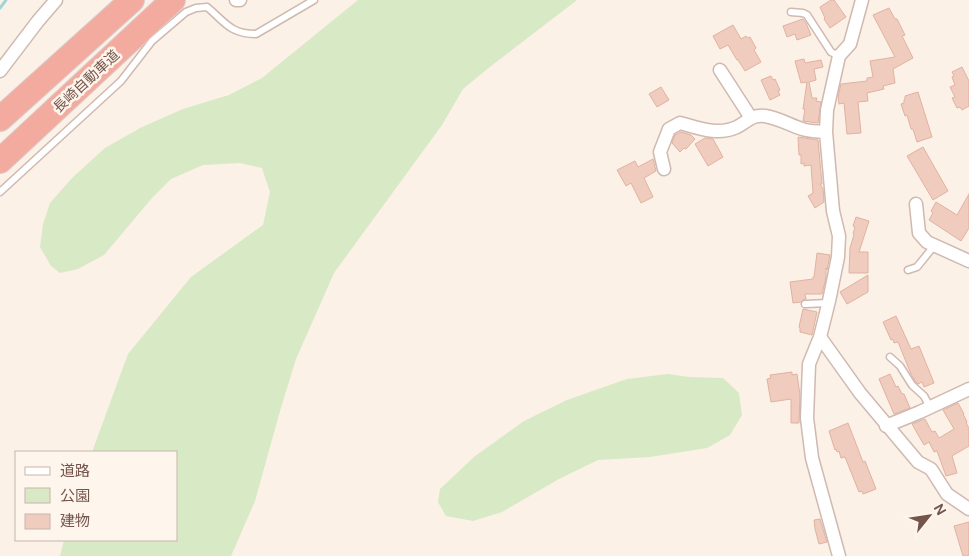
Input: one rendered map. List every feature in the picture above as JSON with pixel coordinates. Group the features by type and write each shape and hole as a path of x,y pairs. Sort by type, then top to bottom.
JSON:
{"highway":[{"name":"長崎自動車道","path":"0,119 132,0"},
{"name":"長崎自動車道","path":"0,161 173,0"}],"street":[{"path":"0,71 56,0"},
{"path":"839,556 812,458 806,418 809,364 820,338 838,257 839,236 833,211 826,132 827,110 839,56 850,44 862,0"},
{"path":"720,70 751,118"},
{"path":"664,169 660,152 669,129 680,122 711,132 728,130 737,127 751,118 764,116 788,123 803,130 826,132"},
{"path":"916,204 919,233 927,242 969,261"},
{"path":"820,338 886,426 918,462 932,469 947,494 969,509"},
{"path":"886,426 969,389"}],"lane":[{"path":"0,192 121,81 152,41 186,12 196,8 207,7 233,30 246,34 256,34 314,0"},
{"path":"792,12 803,12 807,15 831,52 839,56"},
{"path":"908,270 917,267 934,246"},
{"path":"805,304 828,303"},
{"path":"890,357 900,366 912,385 924,396 930,407"}],"green space":[{"path":"358,0 577,0 463,89 442,125 334,273 296,359 255,501 231,556 60,556 64,541 178,541 178,451 92,451 128,354 191,277 263,225 270,192 262,168 240,163 203,165 171,179 152,198 104,255 78,269 60,273 51,266 40,247 43,224 50,203 72,178 105,148 140,128 183,109 229,95 262,78"},
{"path":"668,374 723,378 739,393 742,415 730,435 707,448 650,457 598,460 559,479 502,512 473,521 446,516 438,502 440,489 474,457 524,421 567,400 627,379"}],"building":[{"path":"834,0 846,17 830,28 824,19 820,7"},
{"path":"889,8 905,35 902,36 913,58 893,69 895,83 883,86 884,89 867,93 868,101 858,102 861,133 847,134 844,103 839,104 838,96 841,84 867,81 867,78 873,77 870,61 895,57 873,15"},
{"path":"803,19 811,35 797,40 795,34 787,37 783,26"},
{"path":"733,25 741,39 746,36 750,37 756,48 754,50 761,62 745,71 728,45 720,49 713,36"},
{"path":"804,59 805,63 821,60 823,67 814,69 816,80 809,82 812,98 817,98 816,101 821,102 818,123 803,121 807,82 801,83 795,61"},
{"path":"962,67 969,81 969,106 962,110 960,107 957,108 952,98 955,97 950,87 955,85 952,72"},
{"path":"771,76 773,80 775,79 780,95 770,100 761,80"},
{"path":"661,87 669,100 657,107 649,94"},
{"path":"918,92 932,137 917,142 901,104 904,103 905,96"},
{"path":"681,132 691,135 695,139 686,149 684,148 680,152 672,143 675,135"},
{"path":"798,137 818,140 822,184 820,184 823,189 824,202 815,208 808,196 813,193 811,165 804,166 804,163 801,164"},
{"path":"705,138 713,139 723,157 708,166 695,144"},
{"path":"923,147 948,191 933,200 907,156"},
{"path":"653,159 656,171 644,178 653,197 641,203 631,183 626,186 617,170 635,161 638,167"},
{"path":"969,194 969,228 961,241 929,220 936,202 957,215"},
{"path":"856,217 869,221 859,252 868,252 868,273 849,273 850,248"},
{"path":"817,253 830,255 822,294 805,294 806,299 793,303 790,282 813,279"},
{"path":"868,275 868,292 847,304 840,292"},
{"path":"803,309 817,312 812,335 800,332 799,327"},
{"path":"896,316 911,349 919,346 934,383 924,387 922,382 918,384 916,382 898,342 894,343 893,339 891,340 883,322"},
{"path":"792,372 792,375 797,374 800,395 799,423 791,423 791,399 771,402 767,379 771,378 770,375"},
{"path":"890,374 896,387 898,386 902,394 904,394 910,408 894,414 879,379"},
{"path":"958,403 969,428 969,446 952,456 957,473 946,476 937,451 934,452 929,442 924,445 912,424 925,419 932,432 935,431 939,438 954,429 943,410"},
{"path":"848,423 876,489 863,494 862,491 859,492 845,457 841,458 839,451 835,450 829,431"},
{"path":"820,519 827,542 819,544 814,520"},
{"path":"969,522 969,556 963,556 954,526"}],"waterway":[{"path":"0,8 6,0"}]}
